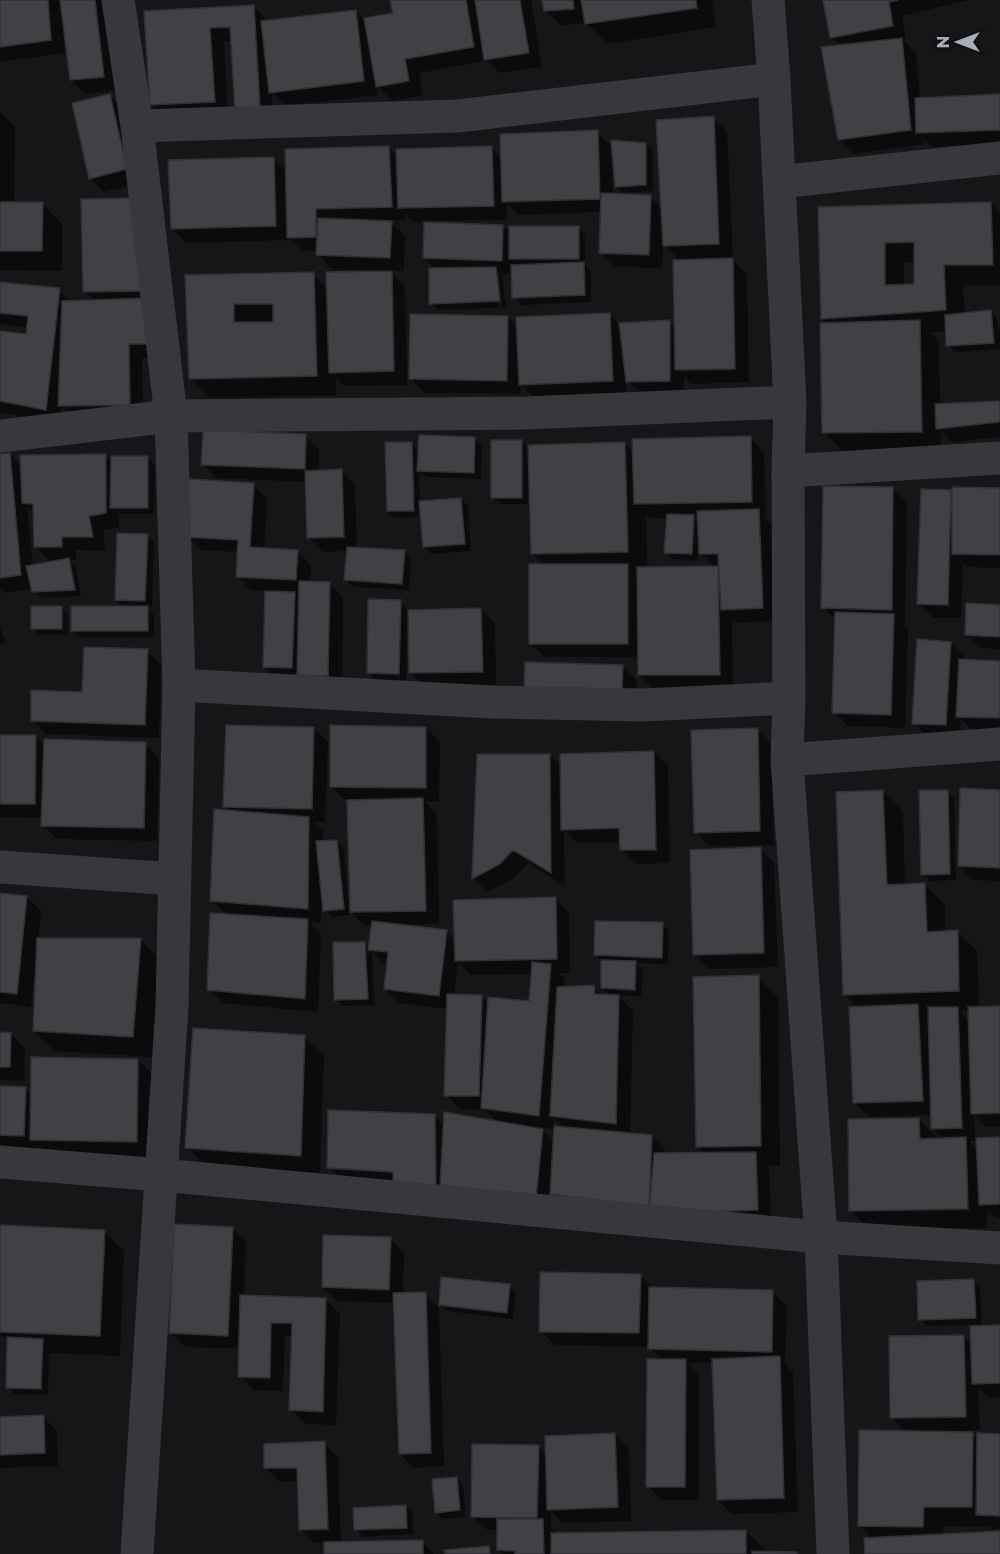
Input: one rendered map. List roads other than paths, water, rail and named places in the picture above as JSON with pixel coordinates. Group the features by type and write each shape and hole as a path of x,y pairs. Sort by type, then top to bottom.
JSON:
{"street":[{"path":"118,0 137,126 171,416 179,685 172,1006 137,1554"},
{"path":"768,0 790,402 787,760 821,1238 833,1554"},
{"path":"137,126 457,116 774,79"},
{"path":"779,182 1000,158"},
{"path":"0,436 171,416 525,413 790,402"},
{"path":"788,471 1000,458"},
{"path":"179,685 492,702 642,705 789,698"},
{"path":"787,760 1000,744"},
{"path":"0,867 175,879"},
{"path":"0,1162 161,1175 821,1238 1000,1248"}]}
